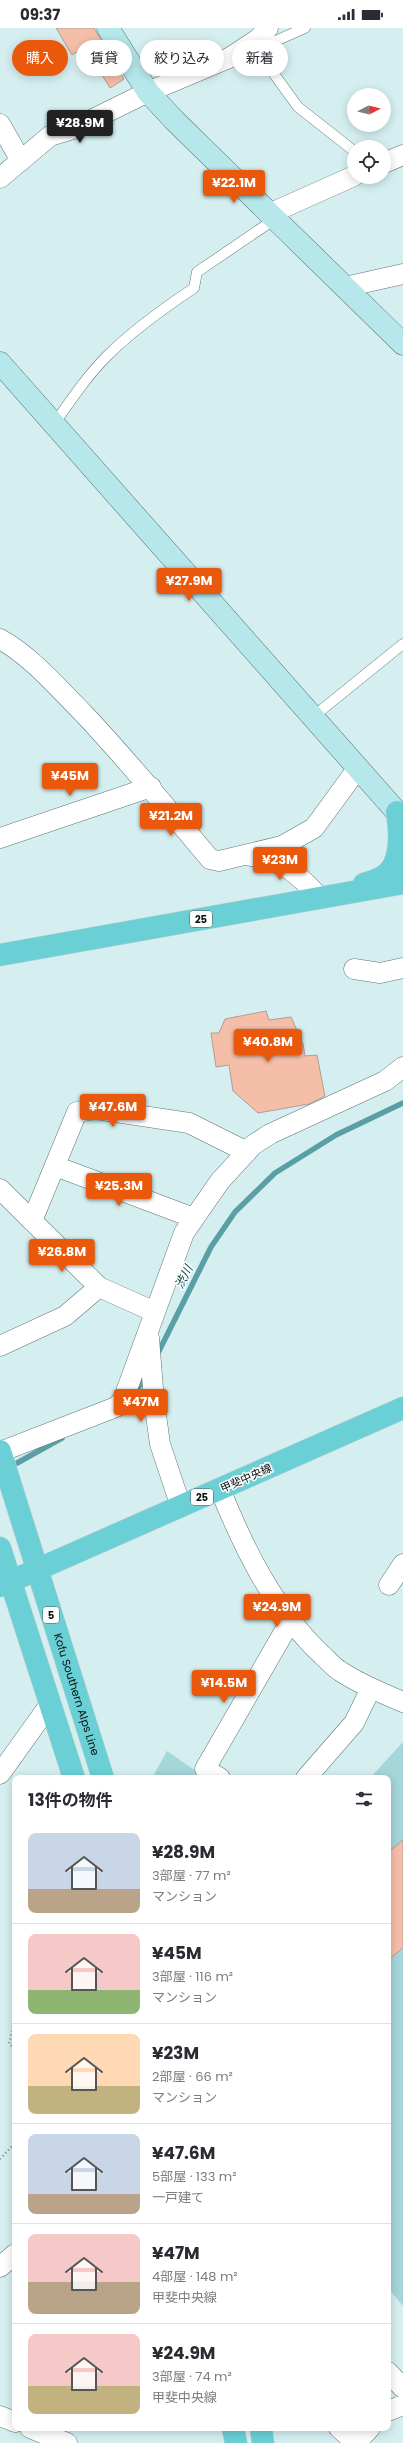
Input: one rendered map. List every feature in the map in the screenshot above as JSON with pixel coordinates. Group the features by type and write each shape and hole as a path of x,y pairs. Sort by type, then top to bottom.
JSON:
{"main road":[{"path":"329,896 384,876 394,861 400,845 400,816"},
{"name":"25","path":"0,955 403,883"},
{"name":"甲斐中央線","path":"6,1583 403,1408"},
{"name":"Kofu Southern Alps Line","path":"0,1452 102,1775"},
{"path":"0,1548 6,1583 50,1704 73,1775"},
{"path":"234,2431 236,2443"},
{"path":"261,2431 263,2443"}],"street":[{"path":"108,28 148,92 272,217 403,344"},
{"path":"258,40 268,28"},
{"path":"0,178 50,136 73,129 148,92 232,57"},
{"path":"0,124 21,161"},
{"path":"391,159 403,155"},
{"path":"272,217 347,180"},
{"path":"344,287 403,274"},
{"path":"0,363 314,716 400,816"},
{"path":"0,639 16,648 63,692 151,787 210,859 219,861 282,846 314,828 358,768"},
{"path":"0,838 151,787"},
{"path":"245,855 267,858 286,865 303,879 329,896"},
{"path":"354,969 380,973 403,968"},
{"path":"0,1452 116,1407 123,1400 184,1233 220,1181 247,1152 270,1134 385,1081 403,1066"},
{"path":"32,1221 77,1112 96,1109 189,1123 247,1152"},
{"path":"55,1166 194,1218"},
{"path":"0,1189 99,1287 152,1321"},
{"path":"0,1346 65,1316 99,1287"},
{"path":"152,1321 154,1401 160,1444 180,1507"},
{"path":"220,1489 239,1535 263,1580 304,1637 339,1671 371,1688 403,1702"},
{"path":"389,1585 403,1564"},
{"path":"215,1775 205,1769 291,1620"},
{"path":"309,1775 354,1723 371,1688"},
{"path":"0,1774 50,1704"},
{"path":"391,2375 403,2388"},
{"path":"391,2410 403,2406"},
{"path":"0,2416 12,2421"},
{"path":"37,2431 67,2443"},
{"path":"342,2431 356,2443 367,2431"}],"lane":[{"path":"274,40 305,28"},
{"path":"275,76 298,107 347,146"},
{"path":"54,424 81,385 107,356 161,310 194,288 197,272 272,217"},
{"path":"314,716 403,644"}],"path":[{"path":"12,2030 8,2044 12,2046"},
{"path":"0,2159 12,2145"}],"shaded area":[{"path":"403,1742 403,2306 391,2292 391,1775 373,1775"},
{"path":"167,1751 202,1775 154,1775"}],"building":[{"path":"56,28 94,28 101,40 76,40 76,53 72,55 68,48 68,40 63,40"},
{"path":"103,76 122,76 124,79 110,88"},
{"path":"266,1011 269,1020 291,1017 303,1044 305,1056 317,1055 325,1096 309,1104 258,1113 233,1091 229,1065 216,1067 211,1033 219,1033 225,1019"},
{"path":"403,1840 403,1948 391,1958 391,1850"}],"waterway":[{"name":"渋川","path":"157,1355 211,1247 235,1212 275,1173 336,1135 403,1103"},
{"name":"渋川","path":"133,1394 146,1377"},
{"name":"渋川","path":"10,1467 62,1438"}]}
